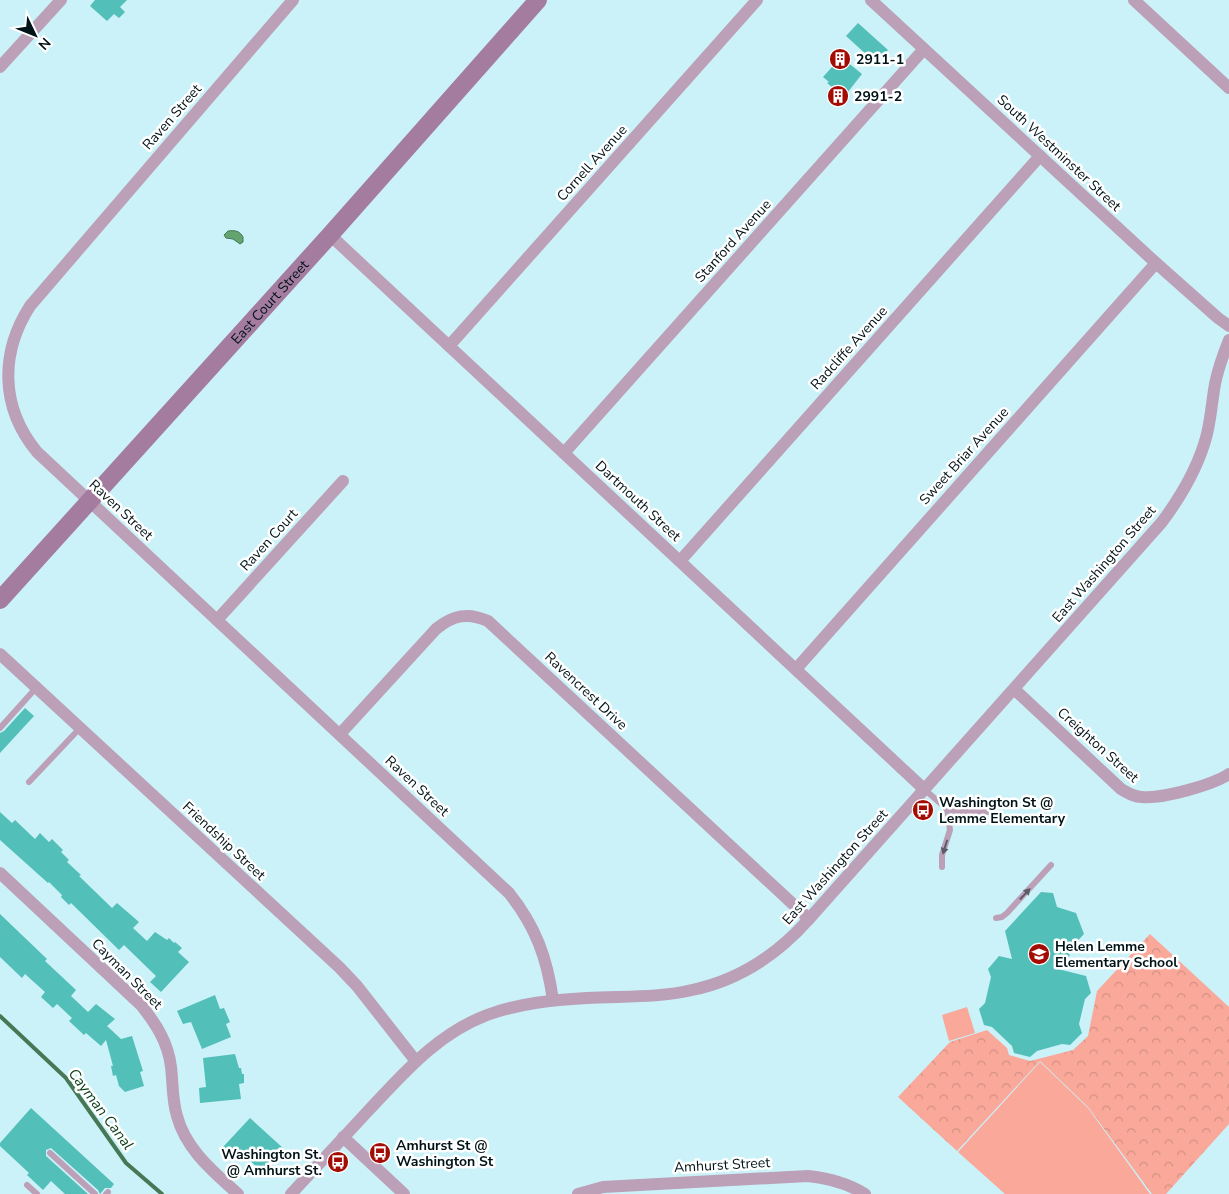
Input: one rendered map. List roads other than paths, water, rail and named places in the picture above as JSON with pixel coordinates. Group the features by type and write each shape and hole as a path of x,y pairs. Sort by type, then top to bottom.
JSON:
{"street":[{"path":"0,67 60,0"},
{"name":"Raven Street","path":"292,0 30,306 15,333 10,348 7,368 7,384 14,415 37,452 509,893 533,928 549,974 553,1000"},
{"name":"East Court Street","path":"0,600 330,235 538,0"},
{"name":"Cornell Avenue","path":"449,346 756,0"},
{"name":"South Westminster Street","path":"871,0 1156,263 1229,326"},
{"path":"1134,0 1229,88"},
{"name":"Stanford Avenue","path":"564,453 924,50"},
{"name":"Radcliffe Avenue","path":"680,561 1040,156"},
{"name":"Dartmouth Street","path":"330,235 924,790"},
{"name":"Sweet Briar Avenue","path":"796,669 1156,263"},
{"name":"East Washington Street","path":"291,1194 415,1060 445,1036 486,1015 523,1004 553,1000 672,994 693,990 720,983 757,964 780,948 809,919 1014,689 1162,522 1177,502 1189,480 1205,442 1215,385 1229,340"},
{"name":"Raven Court","path":"217,620 343,481"},
{"name":"Ravencrest Drive","path":"340,734 446,620 456,616 478,616 488,621 809,919"},
{"name":"Friendship Street","path":"0,654 339,967 357,986 415,1060"},
{"name":"Creighton Street","path":"1014,689 1121,789 1129,794 1152,798 1208,784 1229,774"},
{"name":"Cayman Street","path":"0,873 141,1005 152,1019 161,1032 167,1049 177,1117 182,1131 197,1155 238,1194"},
{"path":"343,1138 404,1194"},
{"name":"Amhurst Street","path":"578,1194 603,1187 808,1176 827,1178 846,1184 865,1194"}],"lane":[{"path":"0,728 36,688"},
{"path":"29,782 80,728"},
{"path":"924,790 947,810 992,812"},
{"path":"942,867 942,855 950,830 947,810"},
{"path":"996,918 1002,917 1007,913 1051,866"},
{"path":"50,1153 95,1194"},
{"path":"27,1185 37,1194"}],"waterway":[{"name":"Cayman Canal","path":"0,1016 66,1078 126,1163 162,1194"}],"place":[{"name":"2911-1","path":"840,59"},
{"name":"2991-2","path":"838,96"},
{"name":"Washington St @ Lemme Elementary","path":"923,810"},
{"name":"Helen Lemme Elementary School","path":"1039,954"},
{"name":"Amhurst St @ Washington St","path":"380,1153"},
{"name":"Washington St. @ Amhurst St.","path":"338,1162"}]}
